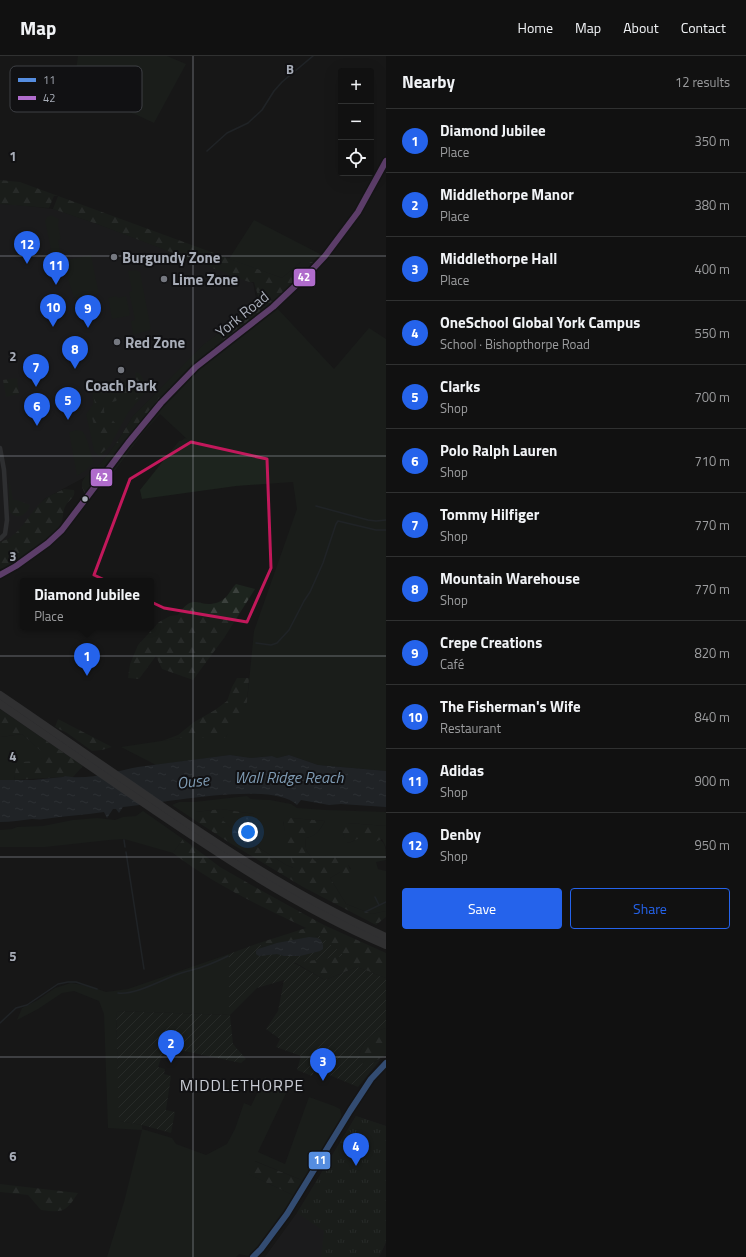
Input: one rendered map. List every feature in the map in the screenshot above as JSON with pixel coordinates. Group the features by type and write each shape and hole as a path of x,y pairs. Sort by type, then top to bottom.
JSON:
{"highway":[{"path":"0,695 57,739 261,880 316,911 386,945"},
{"path":"0,704 57,739"},
{"path":"206,842 319,904 386,937"}],"main road":[{"name":"York Road","path":"0,575 16,566 48,543 62,530 128,443 161,403 196,367 273,307 316,266 358,212 386,161"},
{"path":"253,1257 261,1249 287,1214 350,1111 371,1079 386,1063"}],"street":[{"path":"0,448 4,470 6,520 5,534 0,539"}],"highlighted area":[{"path":"191,442 267,459 271,568 247,622 164,608 94,575 130,479"}],"shaded area":[{"path":"0,204 53,209 97,224 253,283 257,304 203,345 133,416 117,442 102,462 85,477 44,499 18,532 12,537 0,542"},
{"path":"356,1116 386,1126 386,1242 379,1257 265,1257 297,1213"}],"green space":[{"path":"78,56 167,56 186,64 154,123 129,112 142,112 142,66 77,66"},
{"path":"0,180 20,182 282,278 301,262 313,262 295,283 198,362 170,389 149,412 85,494 82,487 82,482 85,477 102,462 117,442 133,416 203,345 263,300 258,296 254,282 249,282 97,224 53,209 58,196 54,196 49,208 0,204"},
{"path":"51,215 59,219 58,225 61,239 58,240 62,261 54,264 45,221 47,217"},
{"path":"254,220 320,254 313,262 301,262 282,278 229,259"},
{"path":"91,255 99,294 74,298 62,261"},
{"path":"136,270 140,272 151,329 133,335 131,321 135,320 129,292 132,291 128,271"},
{"path":"116,296 118,298 126,296 130,314 129,316 112,319 108,298"},
{"path":"276,307 334,369 369,328 386,339 386,771 318,765 289,755 277,758 272,756 251,758 230,755 156,765 121,747 181,738 225,738 247,702 254,631 297,509 293,482 236,486 142,499 140,490 179,441 185,438 187,439 160,414 142,434 101,489 97,487 100,488 102,486 130,447 159,413 157,411 178,388 217,354"},
{"path":"137,372 143,379 143,394 135,400 127,397 120,397 116,401 112,402 108,400 104,407 105,415 110,417 115,423 111,428 110,440 107,448 100,454 97,453 97,434 92,431 91,428 94,425 91,413 95,404 92,389 136,380 135,373"},
{"path":"17,378 19,394 6,397 3,380"},
{"path":"143,379 144,389 146,392 128,413 110,446 101,457 99,456 94,451 86,414 93,404 92,389"},
{"path":"76,430 84,433 94,462 85,471 77,476 69,432"},
{"path":"9,479 13,500 30,505 27,512 21,516 15,516 9,510"},
{"path":"64,489 74,490 74,494 65,507 61,524 56,531 23,557 7,567 0,569 0,542 8,539 20,529 45,499"},
{"path":"236,584 255,589 224,638 193,680 162,669 156,656 139,679 128,678 130,664 138,645 152,630 154,630 154,627 159,622 170,616 178,615 184,608 193,602 212,604 219,602 227,596"},
{"path":"237,678 249,678 247,702 238,721 225,738 181,738 162,741 178,735 194,722 227,701"},
{"path":"0,709 83,766 72,778 65,776 14,780 19,764 39,760 42,758 42,752 22,734 0,737"},
{"path":"58,719 112,747 92,751 67,733 55,727"},
{"path":"22,734 43,752 42,758 38,762 17,767 14,780 0,780 0,737"},
{"path":"247,796 251,799 270,800 291,804 297,808 386,812 386,826 347,823 343,833 347,843 363,836 368,836 381,840 383,843 386,851 386,860 376,862 378,869 386,871 386,911 372,914 346,904 330,878 340,872 351,869 337,850 315,861 308,853 305,845 306,838 317,832 325,821 292,818 283,822 294,868 286,865 245,839 220,819 224,817 254,814 221,809 196,812 196,821 172,805 179,802 194,802"},
{"path":"221,809 254,814 263,817 253,820 224,817 221,819 245,839 293,868 283,819 292,818 325,821 315,834 306,838 305,845 308,853 315,861 337,849 347,858 351,876 343,877 340,872 330,878 346,904 372,914 386,911 386,917 376,925 303,887 196,821 196,812"},
{"path":"143,811 183,839 173,853 124,839 45,847 0,847 0,830 17,827 43,826 73,820 97,818 115,820 123,817 136,816"},
{"path":"347,823 386,826 386,847 382,839 375,842 368,840 367,836 346,843 343,833 339,830"},
{"path":"183,839 220,867 255,887 324,925 386,953 386,978 357,967 325,980 294,962 320,936 263,947 259,943 306,928 237,894 188,864 173,853"},
{"path":"320,936 345,956 294,963 325,980 357,967 386,978 386,1028 375,1032 368,1038 359,1055 364,1067 381,1059 358,1087 315,1069 312,1076 297,1070 301,1056 276,1047 280,1039 266,1029 278,1011 284,980 257,988 230,1015 233,1044 246,1059 241,1063 165,1047 158,1067 165,1069 164,1074 171,1076 166,1110 175,1112 171,1133 142,1125 119,1121 116,1011 229,1015 229,954 259,943 263,947"},
{"path":"229,954 230,1015 116,1011 120,1121 142,1125 142,1129 172,1138 176,1144 206,1155 227,1144 235,1129 244,1103 251,1106 265,1077 288,1089 258,1152 285,1164 309,1097 340,1109 342,1117 304,1181 255,1161 249,1174 295,1196 259,1249 249,1256 239,1254 236,1257 107,1257 124,1202 142,1130 108,1128 104,1014 99,1001 74,991 62,993 38,1009 17,1020 22,1008 38,1000 55,988 71,983 89,986 106,992 128,989"},
{"path":"386,1028 386,1055 364,1068 359,1055 363,1045 375,1032"},
{"path":"356,1116 386,1126 386,1242 379,1257 321,1257 324,1231 297,1213"},
{"path":"254,1161 304,1181 295,1196 248,1174"},
{"path":"0,1184 78,1193 67,1208 59,1211 48,1211 41,1210 28,1195 0,1192"}],"water":[{"name":"Wall Ridge Reach","path":"230,755 251,758 272,756 277,758 289,755 318,765 386,771 386,807 341,804 329,805 301,800 297,805 284,798 265,794 241,794 187,798 123,807 119,813 116,809 113,809 107,818 104,812 0,822 0,780 33,780 65,776 92,776 138,767"},
{"path":"309,937 318,938 321,940 323,949 300,956 284,956 277,954 259,956 256,954 258,949 277,943"}],"waterway":[{"path":"207,151 227,133 248,123 262,110 274,91 282,82 313,56"},
{"path":"316,506 368,520 386,520"},
{"path":"256,643 271,645 277,643 289,630 310,592 323,563 338,521 376,530 386,530"},
{"path":"124,840 125,847"},
{"path":"126,852 144,969"},
{"path":"375,897 379,905"},
{"path":"365,912 386,902"},
{"path":"118,993 131,992 153,985 177,975 209,965 228,956"},
{"path":"0,1023 16,1008 27,1005 58,984 76,982 97,989"}],"transit line":[{"name":"42","path":"0,575 16,566 48,543 62,530 128,443 161,403 196,367 273,307 325,256 358,212 386,161"},
{"name":"11","path":"253,1257 261,1249 287,1214 350,1111 371,1079 386,1063"}],"place":[{"name":"Burgundy Zone","path":"114,257"},
{"name":"Denby","path":"27,264"},
{"name":"Lime Zone","path":"164,279"},
{"name":"Adidas","path":"56,285"},
{"name":"The Fisherman's Wife","path":"53,327"},
{"name":"Crepe Creations","path":"88,328"},
{"name":"Red Zone","path":"117,342"},
{"name":"Mountain Warehouse","path":"75,369"},
{"name":"Coach Park","path":"121,370"},
{"name":"Tommy Hilfiger","path":"36,387"},
{"name":"Clarks","path":"68,420"},
{"name":"Polo Ralph Lauren","path":"37,426"},
{"name":"Diamond Jubilee","path":"87,676"},
{"name":"Middlethorpe Manor","path":"171,1063"},
{"name":"Middlethorpe Hall","path":"323,1081"},
{"name":"OneSchool Global York Campus","path":"356,1166"}],"district":[{"name":"MIDDLETHORPE","path":"242,1085"}],"water label":[{"name":"Ouse","path":"193,781"}]}
